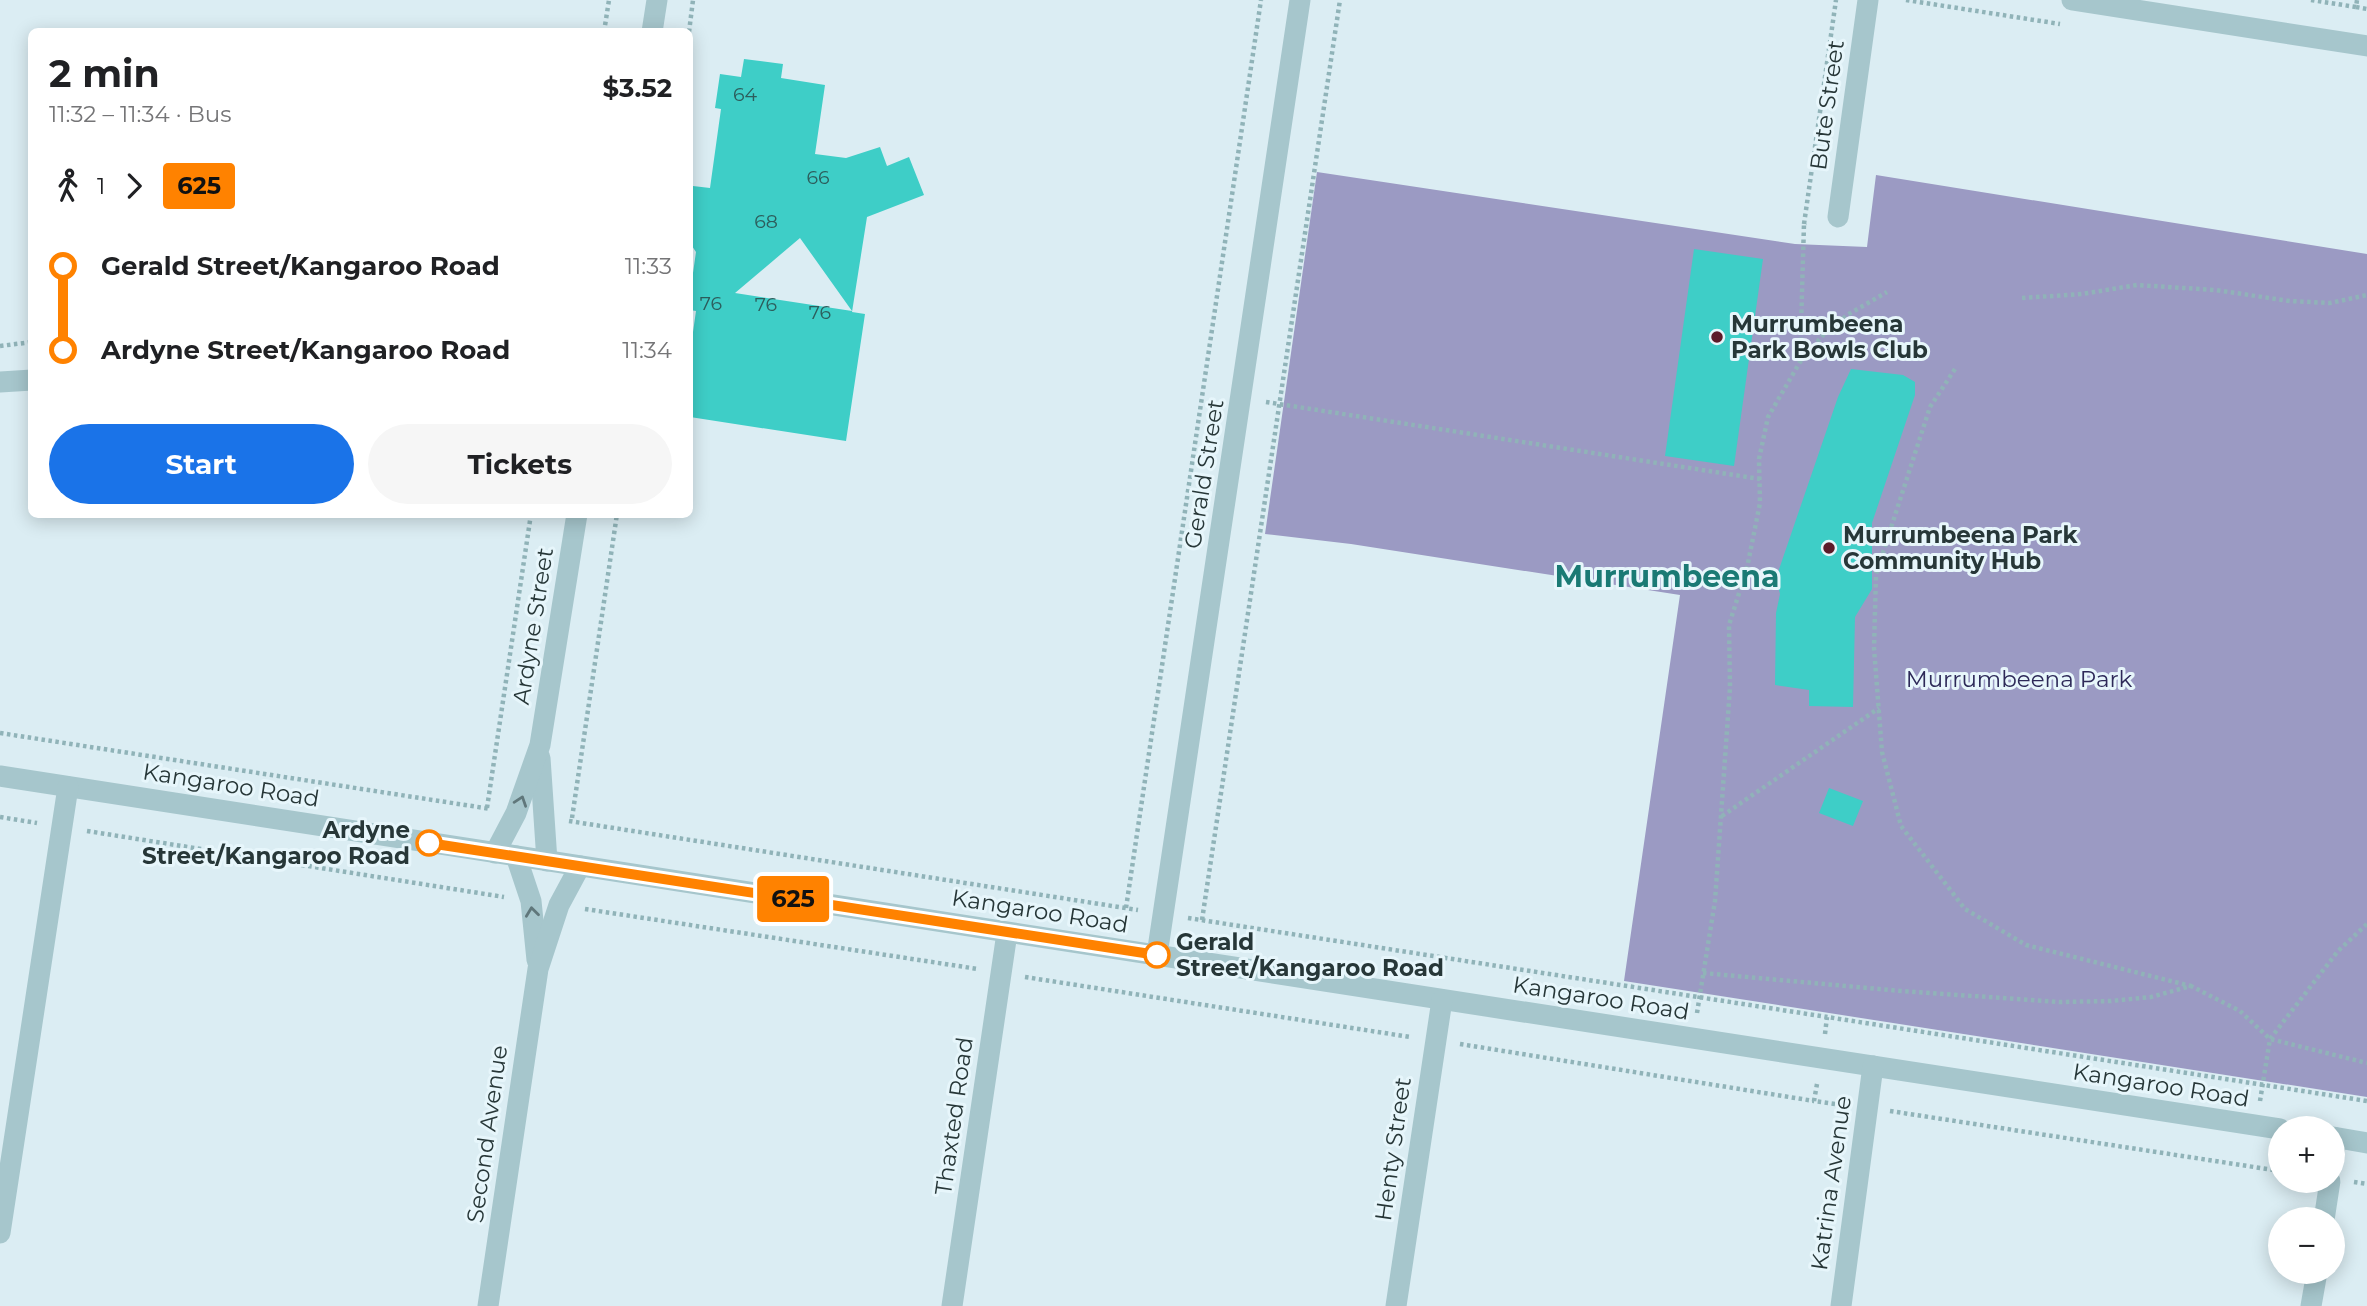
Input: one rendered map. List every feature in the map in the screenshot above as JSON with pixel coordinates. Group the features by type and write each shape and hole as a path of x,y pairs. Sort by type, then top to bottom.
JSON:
{"street":[{"path":"653,28 657,0"},
{"name":"Gerald Street","path":"1157,955 1300,0"},
{"name":"Bute Street","path":"1838,217 1868,0"},
{"path":"2072,0 2367,46"},
{"path":"0,382 28,380"},
{"name":"Ardyne Street","path":"495,853 516,813 540,746 576,518"},
{"name":"Ardyne Street","path":"540,746 547,861"},
{"name":"Kangaroo Road","path":"0,776 2268,1128"},
{"path":"0,1233 68,787"},
{"name":"Second Avenue","path":"516,856 531,901 538,970"},
{"name":"Second Avenue","path":"488,1306 538,970 559,905 580,866"},
{"name":"Thaxted Road","path":"952,1306 1007,933"},
{"name":"Henty Street","path":"1396,1306 1442,1000"},
{"name":"Katrina Avenue","path":"1841,1306 1873,1066"},
{"path":"2345,1140 2367,1143"},
{"path":"2311,1306 2314,1284"}],"path":[{"path":"605,28 609,0"},
{"path":"690,28 693,0"},
{"path":"1126,908 1261,0"},
{"path":"1202,920 1340,0"},
{"path":"1800,362 1804,224 1836,0"},
{"path":"2311,0 2367,9"},
{"path":"2356,7 2357,0"},
{"path":"1804,224 1838,217"},
{"path":"2022,298 2082,294 2137,285 2215,290 2290,302 2330,303 2367,295"},
{"path":"1692,1038 1715,901 1730,687 1729,625 1747,568 1760,503 1759,459 1768,417 1800,362 1824,334 1847,315 1887,292"},
{"path":"0,346 28,342"},
{"path":"1955,369 1930,407 1876,574 1874,649 1882,752 1901,826 1965,909 2026,946 2191,986 2239,1011 2270,1039 2367,1063"},
{"path":"1242,399 1759,479"},
{"path":"486,808 530,518"},
{"path":"571,821 616,518"},
{"path":"1721,817 1879,708"},
{"path":"0,733 516,813"},
{"path":"0,817 531,901"},
{"path":"543,817 2367,1101"},
{"path":"559,905 2268,1169"},
{"path":"2256,1126 2270,1039 2338,951 2367,924"},
{"path":"1703,972 1901,991 2060,1002 2151,997 2191,986"},
{"path":"1814,1101 1827,1017"}],"green space":[{"name":"Murrumbeena Park","path":"1317,172 1795,244 1867,247 1876,175 2367,254 2367,1097 1624,981 1680,595 1351,544 1265,534"}],"building":[{"path":"744,59 783,64 781,78 825,85 815,154 846,158 880,147 887,166 909,157 924,195 867,217 852,312 865,314 846,441 693,417 693,332 696,311 693,310 693,273 696,252 693,248 693,186 710,188 721,109 715,108 720,74 741,77","holes":["800,238 852,311 735,293"]},
{"name":"Murrumbeena Park Bowls Club","path":"1694,249 1763,259 1734,466 1665,456"},
{"name":"Murrumbeena Park Community Hub","path":"1851,369 1903,375 1915,382 1915,395 1872,523 1872,589 1855,617 1853,707 1809,706 1809,690 1775,685 1776,613 1780,594 1776,578 1838,397"},
{"path":"1829,788 1863,801 1853,826 1819,813"}],"bus line":[{"name":"625","path":"429,843 1157,955"}],"place":[{"name":"Murrumbeena Park Bowls Club","path":"1717,337"},
{"name":"Murrumbeena Park Community Hub","path":"1829,548"},
{"name":"Ardyne Street/Kangaroo Road","path":"429,843"},
{"name":"Gerald Street/Kangaroo Road","path":"1157,955"}],"district":[{"name":"Murrumbeena","path":"1667,577"}]}
